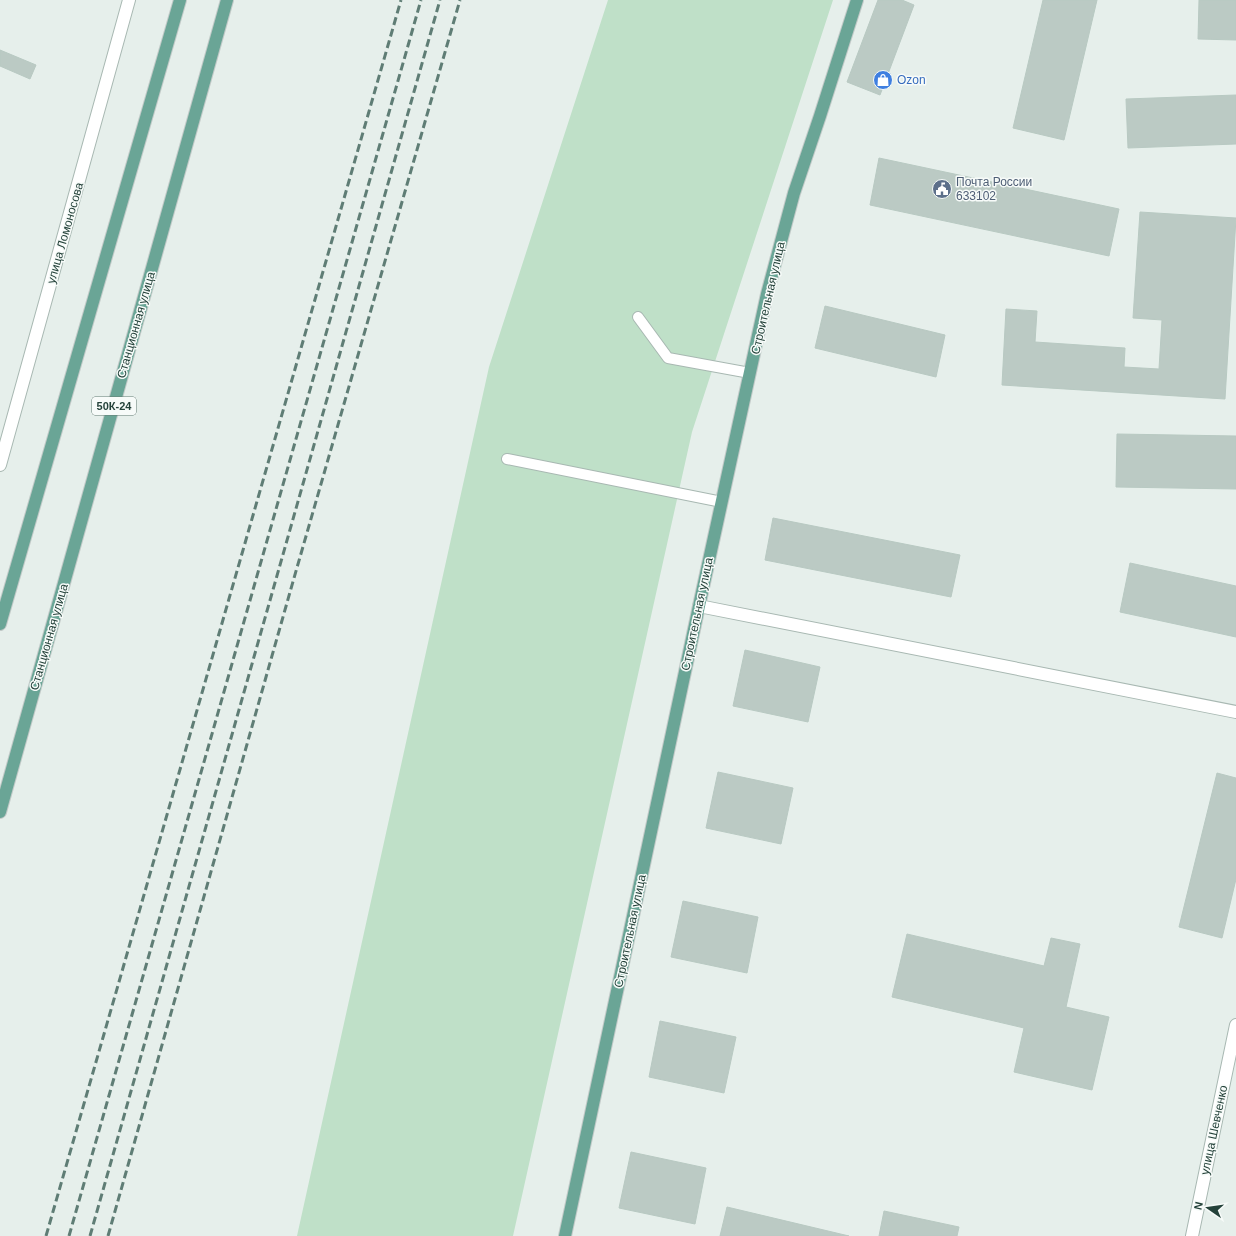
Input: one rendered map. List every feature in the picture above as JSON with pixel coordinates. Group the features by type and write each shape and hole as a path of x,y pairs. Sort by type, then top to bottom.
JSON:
{"main road":[{"path":"0,624 180,0"},
{"name":"Станционная улица","path":"0,812 227,0"},
{"name":"Строительная улица","path":"565,1236 767,294 794,193 858,0"}],"street":[{"name":"улица Ломоносова","path":"0,465 129,0"},
{"path":"699,606 1236,712"},
{"name":"улица Шевченко","path":"1192,1236 1235,1038 1236,1025"}],"lane":[{"path":"638,317 668,358 750,373"},
{"path":"507,459 722,502"}],"green space":[{"path":"608,0 833,0 692,432 513,1236 297,1236 489,367"}],"building":[{"path":"878,0 902,0 914,5 880,95 847,82"},
{"path":"1043,0 1097,0 1064,140 1013,128"},
{"path":"1199,0 1236,0 1236,40 1198,39"},
{"path":"0,50 36,65 30,79 0,66"},
{"path":"1236,95 1236,144 1128,148 1126,99"},
{"path":"879,158 1119,209 1109,256 870,205"},
{"path":"1140,212 1236,218 1225,399 1002,385 1006,309 1037,311 1035,342 1125,348 1124,367 1159,369 1162,320 1133,318"},
{"path":"825,306 945,335 936,377 815,348"},
{"path":"1117,434 1236,436 1236,489 1116,487"},
{"path":"773,518 960,555 951,597 765,560"},
{"path":"1130,563 1236,586 1236,637 1120,612"},
{"path":"745,650 820,667 808,722 733,706"},
{"path":"718,772 793,788 781,844 706,828"},
{"path":"1217,773 1236,778 1236,879 1222,938 1179,927"},
{"path":"683,901 758,917 747,973 671,957"},
{"path":"907,934 1044,966 1051,938 1080,944 1066,1007 1109,1017 1092,1090 1014,1072 1024,1028 892,997"},
{"path":"660,1021 736,1037 724,1093 649,1077"},
{"path":"631,1152 706,1168 695,1224 619,1208"},
{"path":"727,1207 849,1236 720,1236"},
{"path":"884,1211 959,1227 957,1236 879,1236"}],"railway":[{"path":"46,1236 401,0"},
{"path":"69,1236 421,0"},
{"path":"90,1236 440,0"},
{"path":"108,1236 294,578 460,0"}],"place":[{"name":"Ozon","path":"883,80"},
{"name":"Почта России 633102","path":"942,189"}]}
